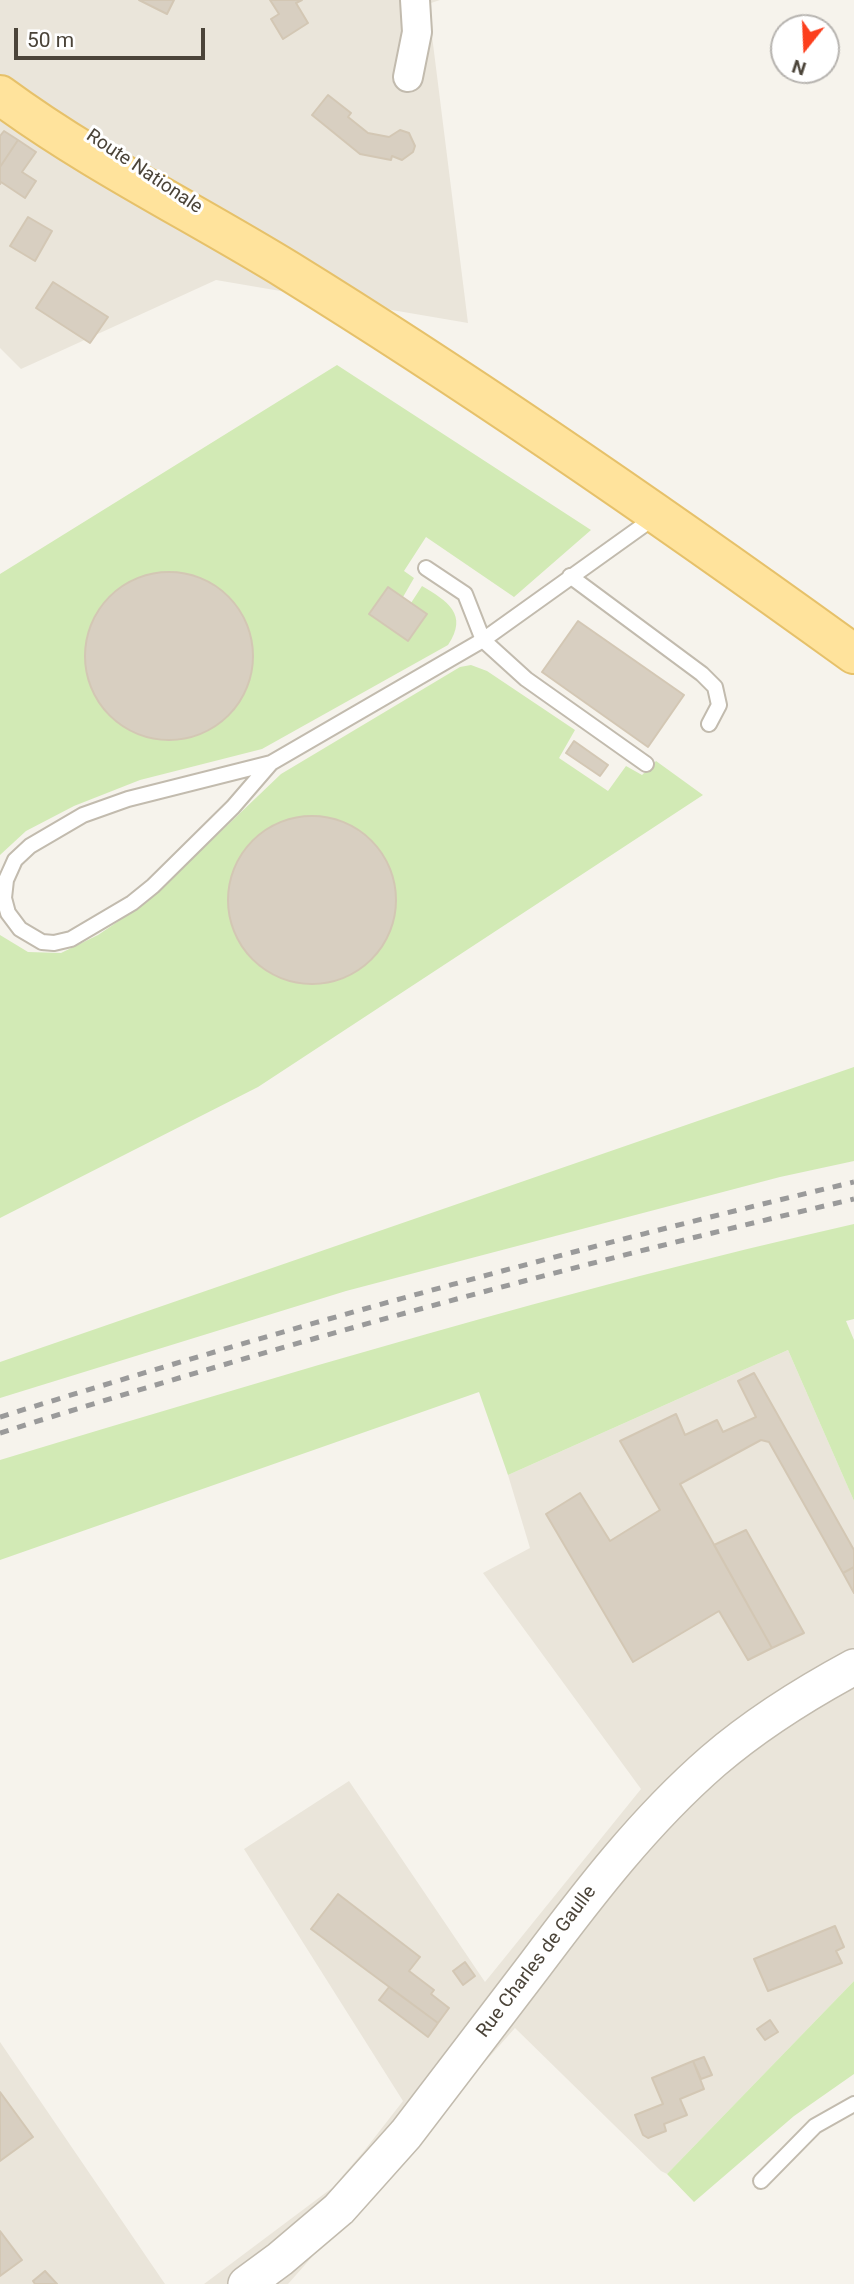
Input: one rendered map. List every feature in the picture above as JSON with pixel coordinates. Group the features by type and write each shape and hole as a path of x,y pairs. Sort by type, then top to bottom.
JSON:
{"main road":[{"name":"Route Nationale","path":"0,72 34,98 289,271 477,391 658,514 854,654"},
{"name":"Route Nationale","path":"0,95 102,162 289,271"}],"street":[{"path":"408,77 417,32 415,0"},
{"name":"Rue Charles de Gaulle","path":"246,2284 324,2223 374,2173 603,1875 662,1809 714,1760 751,1731 810,1691 854,1667"}],"lane":[{"path":"271,763 233,807 153,886 132,903 71,939 54,943 42,942 20,929 8,913 6,880 15,860 30,846 83,815 128,799 271,763 483,640 658,514"},
{"path":"426,568 465,594 483,640 526,679 646,764"},
{"path":"570,576 702,674 715,687 719,705 709,724"},
{"path":"761,2180 815,2126 854,2104"}],"shaded area":[{"path":"0,0 440,0 428,4 468,323 216,280 21,369 0,348"},
{"path":"788,1350 854,1501 854,1981 667,2174 515,2028 288,2284 204,2284 332,2188 403,2101 244,1849 349,1781 485,1982 641,1789 483,1573 530,1548 508,1475"},
{"path":"0,2042 165,2284 0,2284"}],"green space":[{"path":"337,365 591,530 514,597 426,537 404,571 414,578 403,597 388,587 370,614 426,614 411,603 422,586 447,603 456,617 454,634 448,645 262,749 140,780 74,806 26,831 0,855 0,574"},
{"path":"471,665 487,671 575,730 559,758 608,791 626,766 642,775 656,761 703,795 258,1087 0,1218 0,935 28,952 61,953 98,935 148,901 281,774 460,667"},
{"path":"854,1067 854,1161 780,1177 346,1291 0,1398 0,1362"},
{"path":"854,1224 854,1319 846,1321 854,1340 854,1501 788,1350 508,1475 479,1392 0,1560 0,1460 532,1305 746,1249"},
{"path":"854,1981 854,2074 794,2116 694,2202 667,2174"}],"building":[{"path":"139,0 174,0 167,14"},
{"path":"270,0 302,0 296,3 308,23 283,39 271,19 279,14"},
{"path":"328,95 351,113 348,117 368,133 389,137 400,130 409,133 415,146 413,152 402,160 392,156 391,160 360,154 312,115"},
{"path":"4,131 18,140 0,167 0,136"},
{"path":"18,140 36,152 22,172 36,181 25,198 1,182 0,184 0,167"},
{"path":"28,217 52,231 35,261 10,246"},
{"path":"53,282 108,317 90,343 36,308"},
{"path":"169,572 201,579 228,597 246,624 253,656 246,688 228,715 201,733 169,740 137,733 110,715 92,688 85,656 92,624 110,597 137,579"},
{"path":"388,587 427,614 408,641 369,614"},
{"path":"578,621 684,695 648,747 542,672"},
{"path":"574,741 608,765 600,776 566,753"},
{"path":"312,816 344,823 371,841 389,868 396,900 389,932 371,959 344,977 312,984 280,977 253,959 235,932 228,900 235,868 253,841 280,823"},
{"path":"754,1373 854,1550 854,1567 843,1573 769,1442 761,1440 680,1484 772,1648 748,1660 719,1611 633,1662 546,1514 580,1493 610,1541 660,1510 620,1441 676,1414 685,1435 717,1420 723,1432 756,1417 738,1381"},
{"path":"746,1530 804,1633 772,1648 714,1545"},
{"path":"854,1567 854,1593 843,1573"},
{"path":"338,1894 420,1957 409,1971 434,1990 431,1994 449,2008 438,2023 311,1929"},
{"path":"835,1926 844,1947 836,1951 842,1963 768,1991 754,1959"},
{"path":"465,1962 475,1976 463,1985 453,1971"},
{"path":"389,1987 438,2023 428,2037 379,2000"},
{"path":"770,2020 778,2032 765,2040 757,2029"},
{"path":"704,2057 712,2075 701,2079 693,2061"},
{"path":"693,2061 704,2089 680,2099 687,2115 664,2124 666,2131 648,2138 643,2135 635,2115 663,2104 652,2078"},
{"path":"0,2092 33,2137 0,2161"},
{"path":"0,2231 22,2260 0,2276"},
{"path":"45,2271 57,2284 35,2284 33,2281"}],"railway":[{"path":"0,1417 425,1292 854,1182"},
{"path":"0,1433 212,1368 425,1308 639,1251 854,1199"}]}
